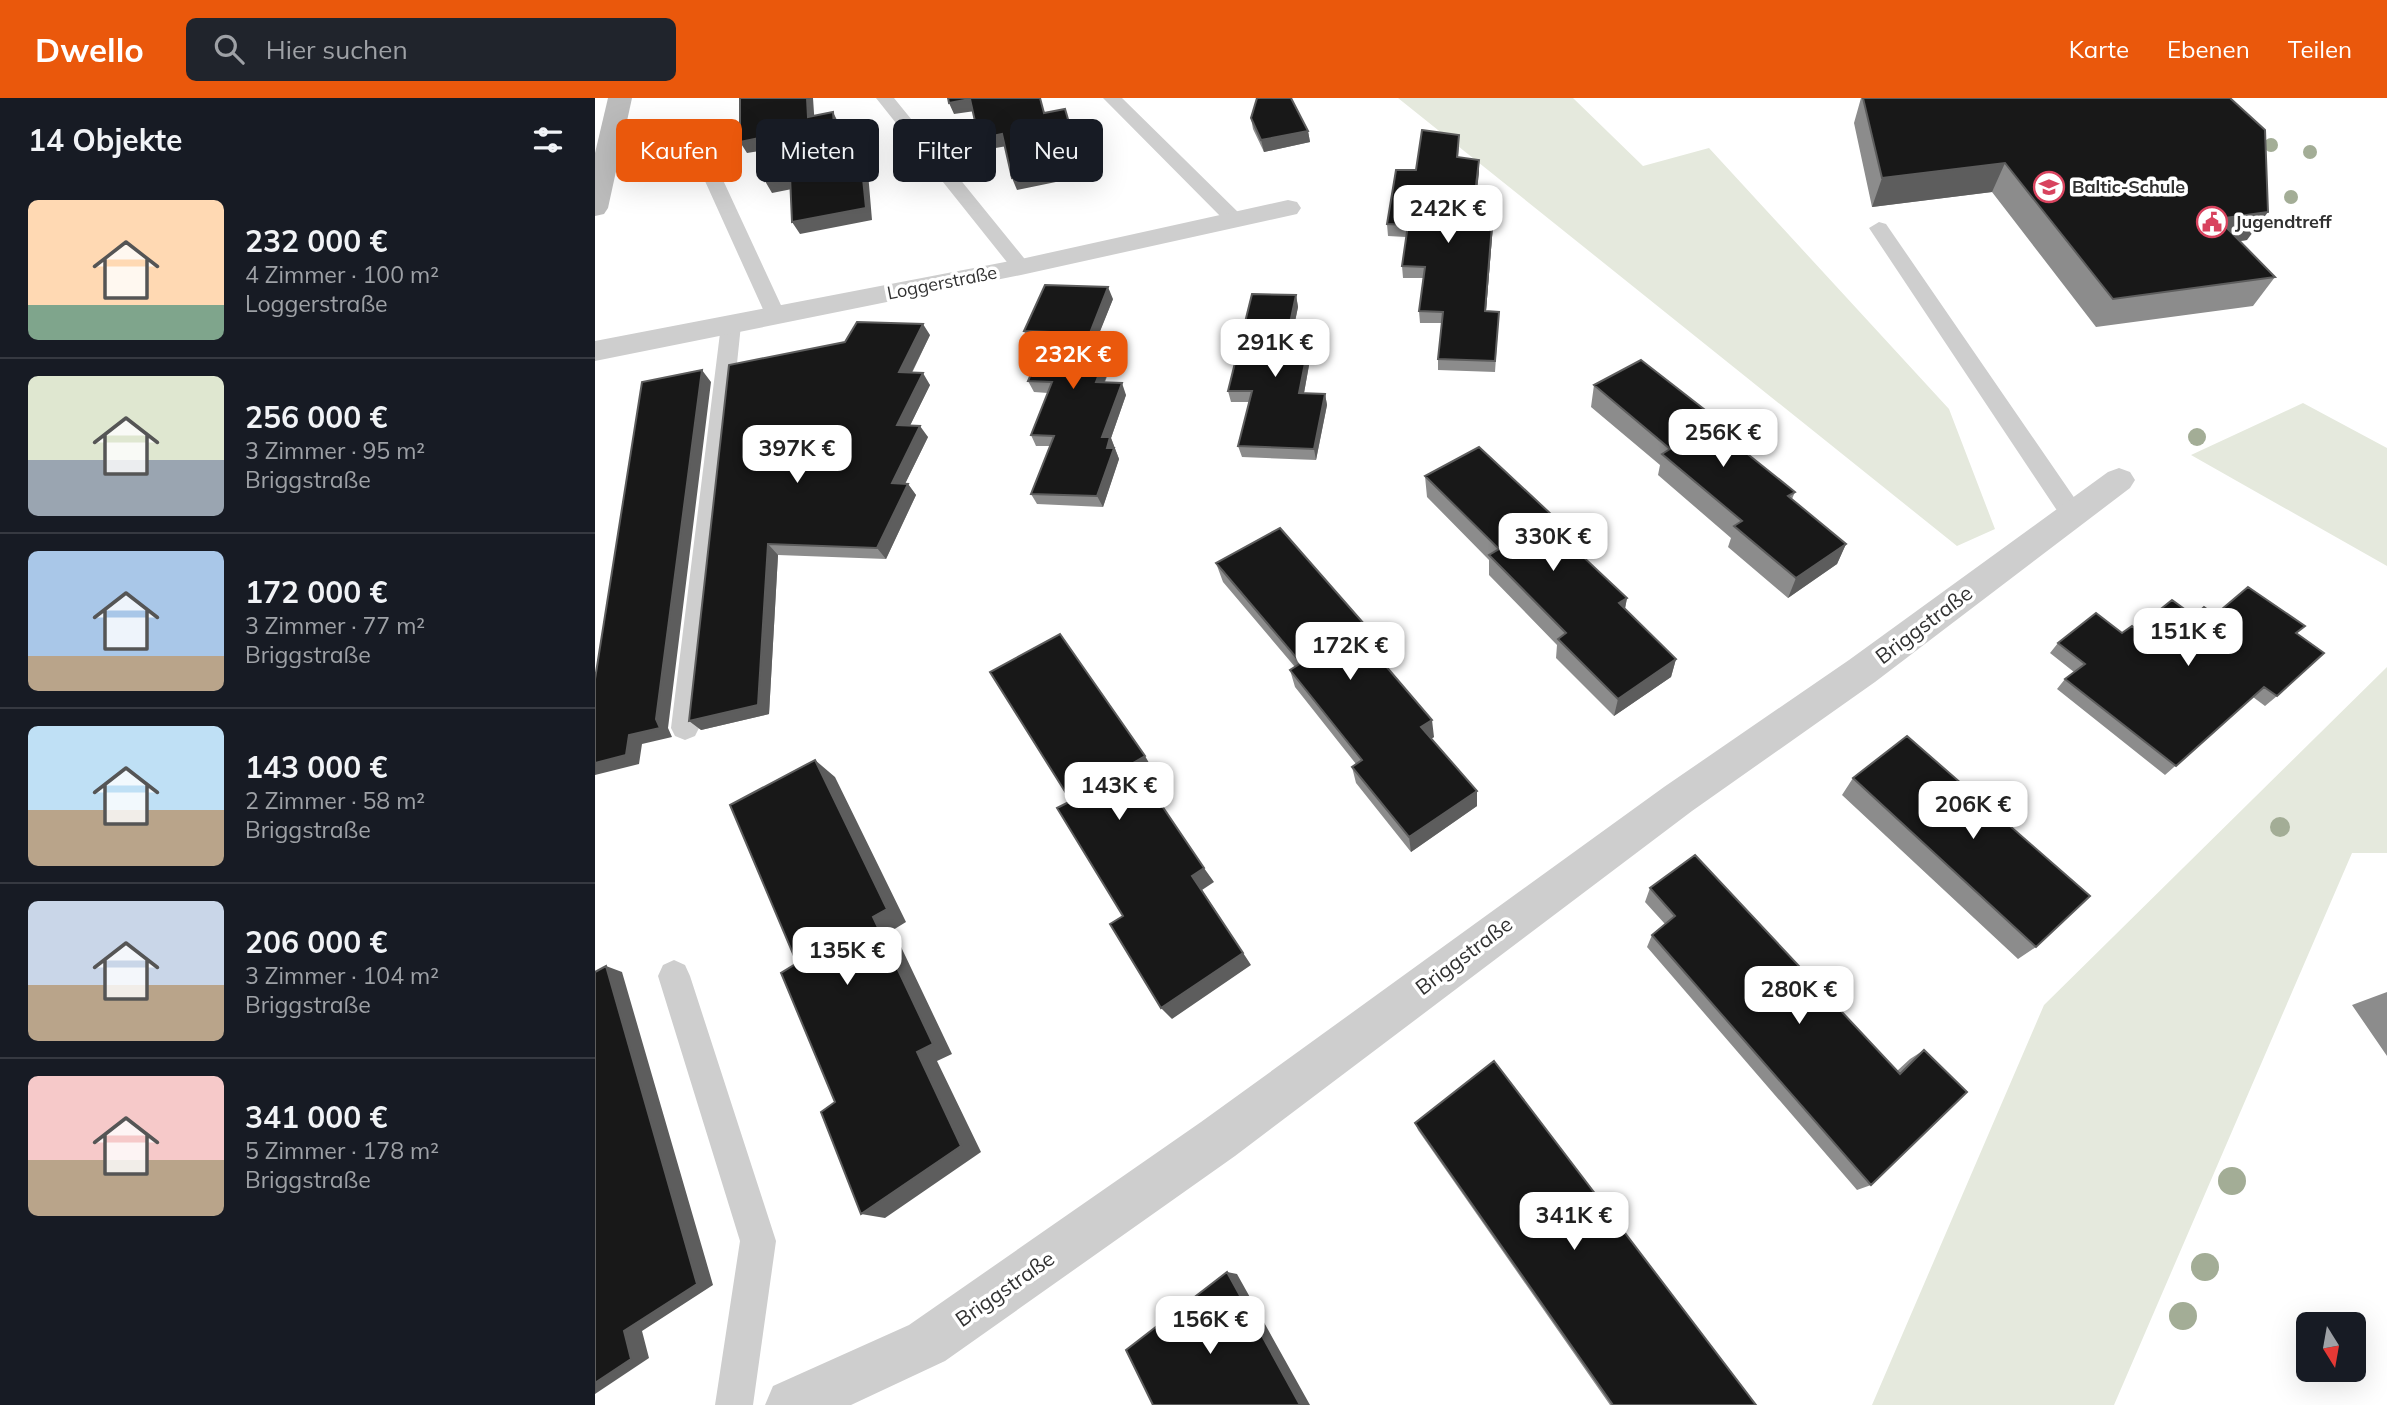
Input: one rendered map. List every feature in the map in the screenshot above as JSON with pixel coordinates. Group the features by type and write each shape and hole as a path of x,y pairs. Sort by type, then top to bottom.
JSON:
{"street":[{"path":"595,208 620,98"},
{"name":"Loggerstraße","path":"595,351 1021,267 1288,208"},
{"name":"Briggstraße","path":"792,1405 927,1343 1218,1139 1667,806 1862,671 2119,480"}],"lane":[{"path":"885,98 1021,267"},
{"path":"1112,98 1235,220"},
{"path":"715,182 776,316"},
{"path":"1879,229 2073,515"},
{"path":"685,728 731,325"},
{"path":"674,976 758,1241 733,1405"}],"shaded area":[{"path":"1398,98 1573,98 1643,166 1709,148 1949,409 1995,529 1957,546"},
{"path":"2303,403 2387,448 2387,566 2191,455"},
{"path":"2387,667 2387,853 2352,853 2114,1405 1872,1405 2044,1005"}],"building":[{"path":"740,98 807,98 808,117 833,112 834,119 756,119 756,139 742,142"},
{"path":"948,98 1040,98 1044,113 1065,109 1068,119 1010,119 1010,169 1002,134 996,135 996,119 974,119 970,99 949,103"},
{"path":"1257,98 1291,98 1308,131 1261,140 1251,118"},
{"path":"1863,98 2230,98 2265,130 2268,212 2218,219 2275,277 2113,299 2005,163 1882,178"},
{"path":"1422,130 1459,135 1457,157 1479,160 1473,211 1493,213 1485,311 1499,312 1495,361 1438,359 1443,312 1419,311 1425,267 1402,266 1408,225 1387,224 1396,170 1416,170"},
{"path":"790,182 863,182 866,208 792,222"},
{"path":"1045,285 1108,287 1090,333 1114,334 1096,382 1122,383 1102,437 1110,437 1107,448 1114,448 1097,496 1031,494 1054,436 1031,435 1052,382 1028,381 1049,332 1024,331"},
{"path":"1252,294 1296,295 1286,342 1309,343 1299,393 1325,394 1314,449 1238,446 1252,391 1228,391"},
{"path":"857,322 923,324 899,372 923,373 897,425 920,426 892,483 908,484 877,548 768,544 758,705 689,721 729,365 845,342"},
{"path":"1641,360 1718,420 1710,424 1795,492 1788,496 1846,544 1796,578 1734,526 1742,521 1662,454 1670,449 1594,385"},
{"path":"702,370 656,719 660,728 629,735 626,755 595,763 595,679 642,382"},
{"path":"1479,447 1553,516 1545,521 1627,598 1619,603 1676,659 1618,699 1558,639 1566,633 1489,555 1499,549 1425,476"},
{"path":"1280,528 1365,625 1355,630 1432,720 1421,727 1477,791 1409,837 1352,767 1362,760 1290,670 1301,663 1216,563"},
{"path":"2248,587 2305,626 2296,633 2324,653 2277,696 2264,687 2176,766 2065,679 2085,664 2058,643 2096,613 2122,633 2132,626 2136,629 2172,600 2194,616 2204,607 2215,615"},
{"path":"1060,634 1145,756 1133,763 1204,868 1192,876 1243,953 1161,1008 1110,924 1123,916 1057,808 1071,801 990,672"},
{"path":"1907,736 2090,896 2036,947 1853,778"},
{"path":"815,760 887,909 873,917 933,1044 917,1052 961,1146 861,1214 821,1112 835,1102 781,973 797,963 730,805"},
{"path":"1695,855 1900,1074 1924,1050 1967,1092 1871,1185 1652,935 1675,916 1650,888"},
{"path":"606,966 697,1284 624,1331 631,1359 595,1383 595,972"},
{"path":"1494,1061 1756,1405 1613,1405 1415,1123"},
{"path":"1227,1272 1300,1405 1153,1405 1126,1350"}],"place":[{"name":"Baltic-Schule","path":"2049,187"},
{"name":"Jugendtreff","path":"2212,222"}]}
